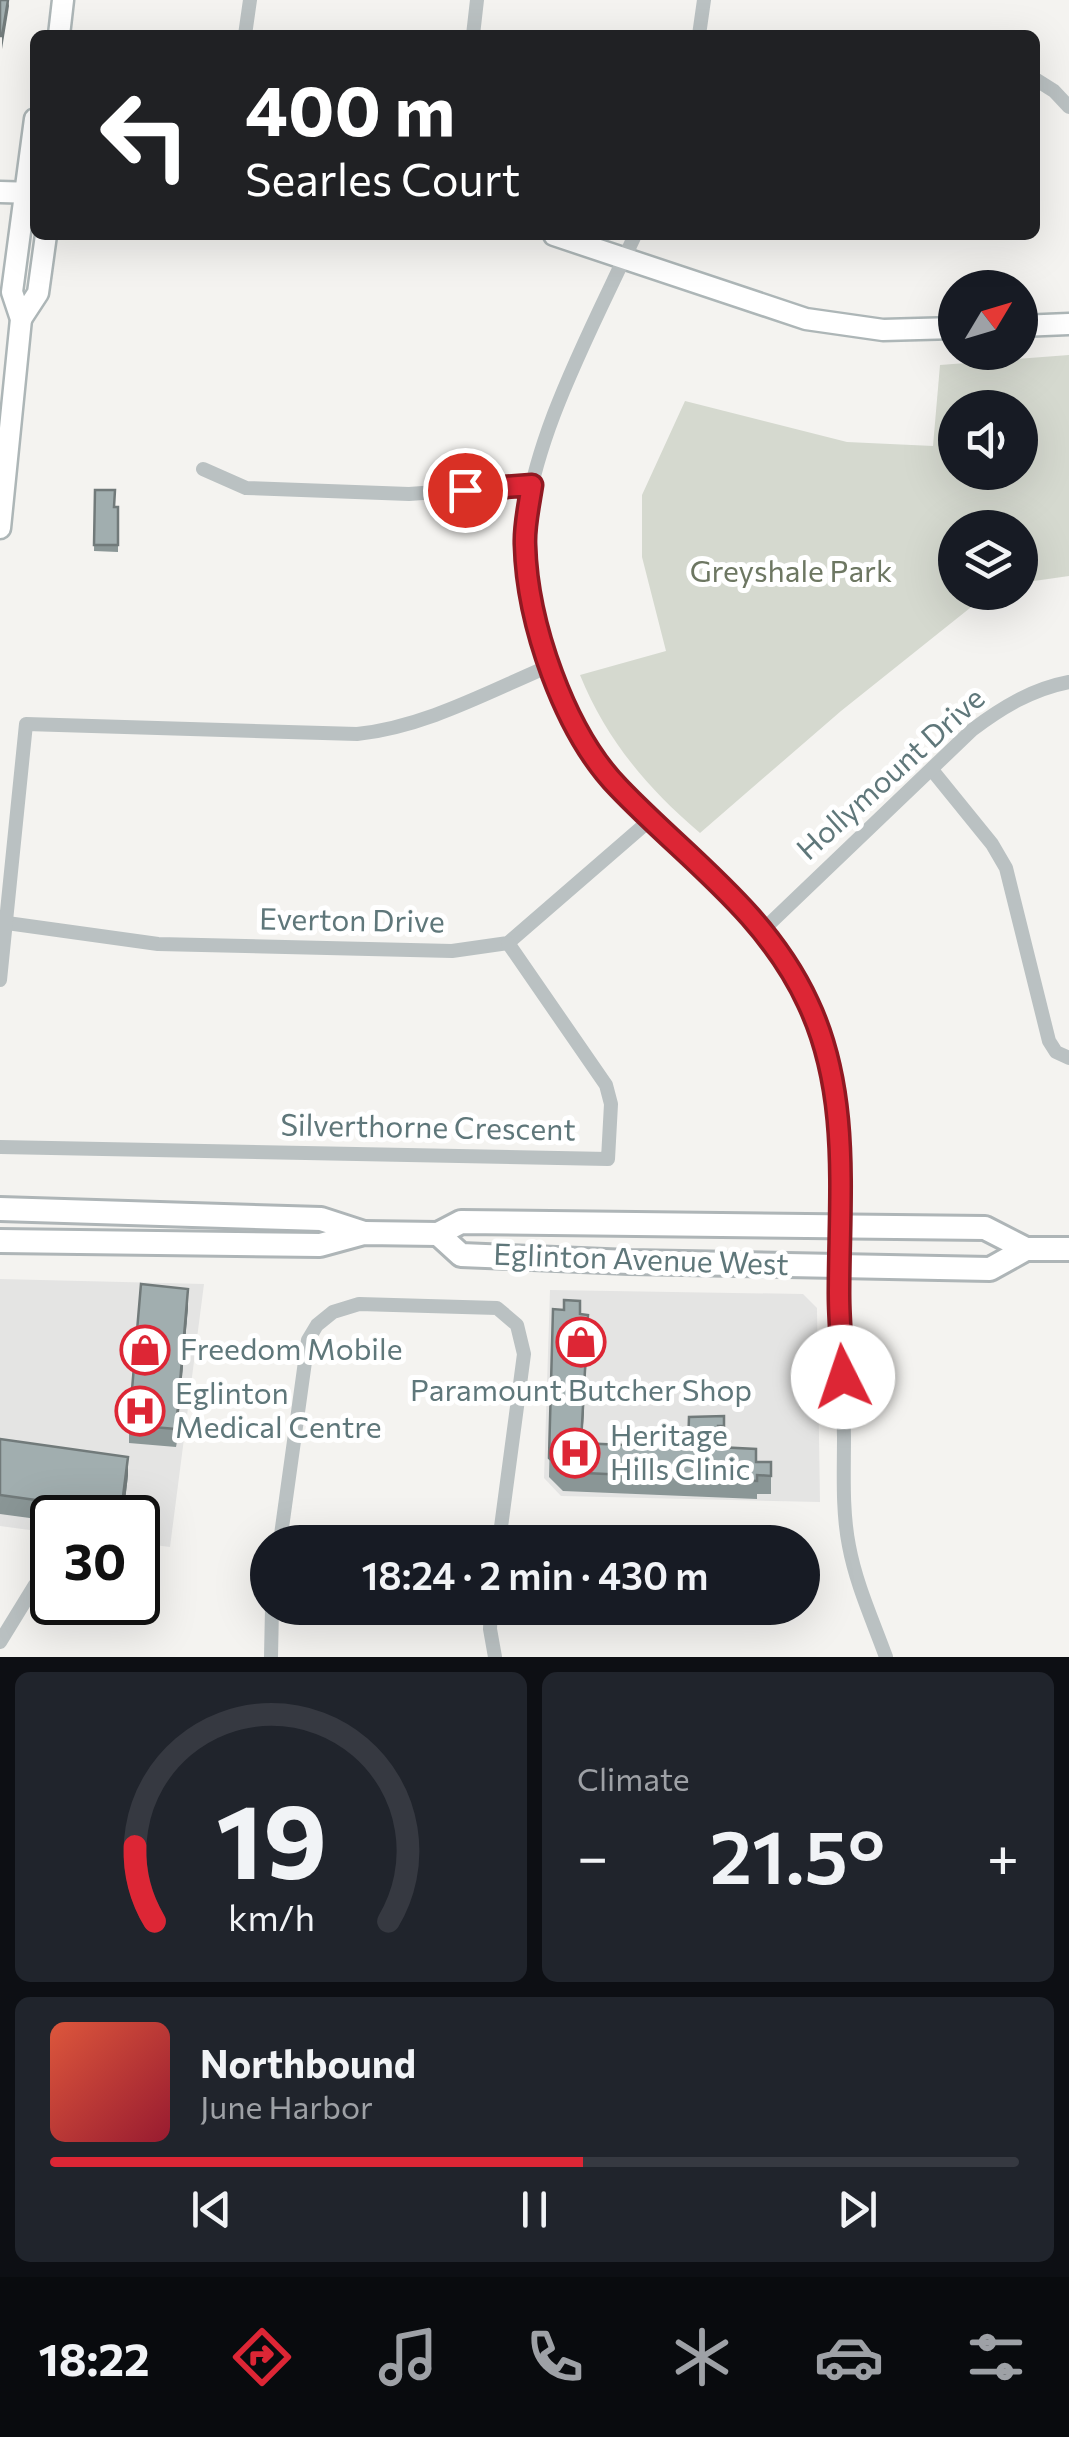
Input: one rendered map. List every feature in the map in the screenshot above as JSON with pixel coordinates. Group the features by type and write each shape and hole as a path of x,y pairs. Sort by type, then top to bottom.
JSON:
{"main road":[{"name":"Eglinton Avenue West","path":"0,1209 321,1218 364,1233"},
{"name":"Eglinton Avenue West","path":"0,1242 320,1245 364,1233 438,1234 461,1222 985,1228 1026,1248 1069,1249"},
{"name":"Eglinton Avenue West","path":"438,1234 462,1255 840,1267 990,1270 1026,1248"}],"street":[{"path":"60,30 63,0"},
{"path":"247,30 250,0"},
{"path":"473,30 476,0"},
{"path":"700,30 704,0"},
{"path":"1040,82 1069,108"},
{"path":"0,192 30,193 12,292 21,319 0,528"},
{"path":"21,319 38,294 45,240"},
{"path":"569,240 806,320 883,330 938,328"},
{"path":"633,240 558,406 532,485 524,540 528,586 548,666 584,741 614,784 764,929 807,1000 829,1064 838,1110 839,1329 848,1546 886,1657"},
{"path":"1038,325 1069,324"},
{"path":"203,469 246,488 409,494 532,485"},
{"path":"0,980 26,724 357,734 386,731 412,724 548,666"},
{"name":"Hollymount Drive","path":"764,929 972,730 1004,706 1069,682"},
{"path":"932,770 992,844 1006,868 1048,1041 1056,1052 1069,1058"},
{"path":"508,943 650,820"},
{"name":"Everton Drive","path":"7,923 158,944 452,951 508,943"},
{"name":"Silverthorne Crescent","path":"0,1147 608,1159 611,1104 606,1085 508,943"},
{"path":"282,1525 308,1340 316,1325 333,1312 359,1304 496,1308 517,1325 524,1354 501,1525"},
{"path":"0,1642 30,1594"},
{"path":"271,1657 272,1625"},
{"path":"490,1625 495,1657"}],"shaded area":[{"path":"0,1279 204,1284 170,1547 160,1546 160,1495 30,1495 30,1530 0,1526"},
{"path":"550,1290 803,1294 817,1308 820,1502 561,1496 544,1478"}],"green space":[{"name":"Greyshale Park","path":"1069,355 1069,576 1038,580 1038,510 938,510 938,610 967,610 841,711 700,833 630,761 602,720 580,675 666,651 642,557 642,495 685,401 847,442 933,446 940,370 1038,370 1038,357"}],"building":[{"path":"0,0 8,0 2,36 0,36"},
{"path":"95,490 115,490 118,545 94,545"},
{"path":"141,1284 188,1289 176,1429 129,1425"},
{"path":"564,1300 580,1301 580,1314 588,1315 581,1443 688,1448 689,1417 724,1416 724,1426 718,1426 718,1447 756,1449 756,1462 771,1462 771,1476 757,1475 757,1481 563,1472 549,1458 553,1309 564,1310"},
{"path":"0,1439 128,1457 123,1495 30,1495 30,1499 0,1495"}],"place":[{"name":"Paramount Butcher Shop","path":"581,1342"},
{"name":"Freedom Mobile","path":"145,1350"},
{"name":"Eglinton Medical Centre","path":"140,1411"},
{"name":"Heritage Hills Clinic","path":"575,1453"}],"route":[{"path":"465,490 532,485 524,540 528,586 548,666 584,741 614,784 764,929 814,1016 838,1110 842,1176 839,1329 843,1377"}]}
